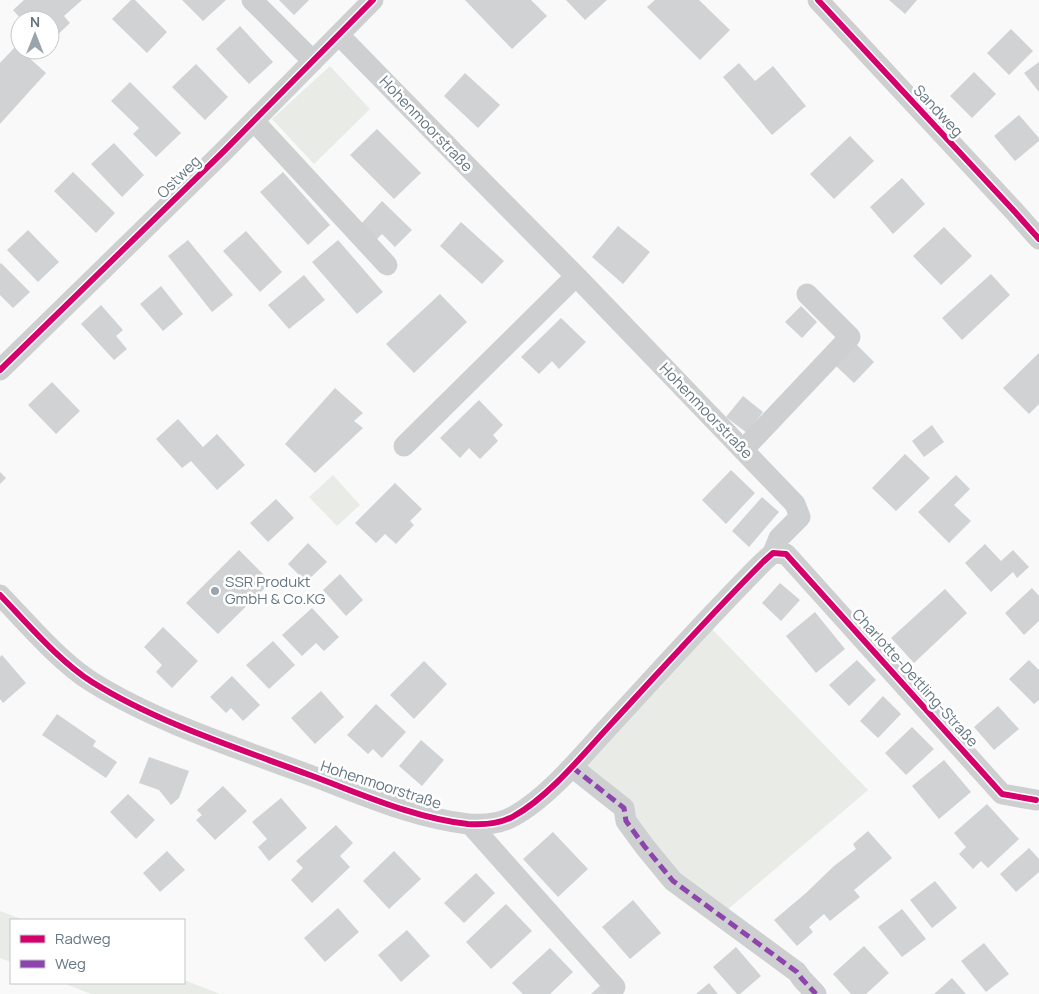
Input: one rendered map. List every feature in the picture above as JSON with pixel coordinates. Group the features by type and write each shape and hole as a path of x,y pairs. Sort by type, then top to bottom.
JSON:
{"street":[{"path":"252,0 313,61"},
{"name":"Ostweg","path":"0,370 254,121 373,0"},
{"name":"Sandweg","path":"818,0 1039,239"},
{"name":"Hohenmoorstraße","path":"0,595 67,663 92,682 121,699 169,721 209,738 400,808 435,818 470,824 498,823 514,816 540,798 572,767 733,592 763,562 780,553 779,538 800,517 795,504 576,276 339,35"},
{"path":"254,121 387,265"},
{"path":"404,446 576,276"},
{"path":"744,450 850,337 806,294"},
{"name":"Charlotte-Dettling-Straße","path":"780,553 1002,794 1038,802"},
{"path":"572,767 624,808 626,821 673,880 796,972 816,994"},
{"path":"470,824 616,987"}],"shaded area":[{"path":"330,66 370,109 314,164 272,119"},
{"path":"333,475 360,505 337,526 309,497"},
{"path":"705,622 868,790 720,916 572,767"},
{"path":"0,911 21,919 10,919 10,962 0,958"},
{"path":"185,980 220,994 91,994 66,984 185,984"}],"building":[{"path":"24,0 82,0 64,16 70,23 60,32 60,10 13,10"},
{"path":"131,0 135,0 167,32 147,53 112,19"},
{"path":"182,0 226,0 203,21"},
{"path":"279,0 309,0 294,15"},
{"path":"465,0 531,0 547,16 512,49"},
{"path":"566,0 607,0 585,20"},
{"path":"655,0 699,0 730,30 700,60 647,7"},
{"path":"889,0 917,0 905,14"},
{"path":"240,26 273,62 249,84 216,49"},
{"path":"1011,29 1033,51 1009,75 987,53"},
{"path":"10,52 10,60 32,60 46,73 0,124 0,63"},
{"path":"1039,62 1039,92 1024,73"},
{"path":"739,63 755,81 773,66 806,106 772,135 723,77"},
{"path":"196,64 228,97 205,120 172,87"},
{"path":"974,72 996,94 972,118 950,96"},
{"path":"465,73 500,105 478,128 444,96"},
{"path":"130,82 181,133 156,157 133,134 139,128 111,101"},
{"path":"1019,115 1039,138 1039,141 1015,161 994,136"},
{"path":"377,129 421,173 394,199 350,155"},
{"path":"850,136 874,161 834,199 810,174"},
{"path":"114,143 144,175 122,197 91,164"},
{"path":"73,172 115,213 96,233 54,191"},
{"path":"283,172 330,225 308,245 260,192"},
{"path":"902,178 925,204 893,234 870,207"},
{"path":"382,201 412,230 395,247 382,234 376,240 360,225"},
{"path":"461,222 504,261 482,284 440,246"},
{"path":"618,226 650,252 623,284 592,257"},
{"path":"944,227 972,256 941,285 913,256"},
{"path":"28,230 59,262 38,282 7,250"},
{"path":"246,231 282,272 260,292 223,251"},
{"path":"188,240 233,295 212,312 168,256"},
{"path":"338,240 383,292 357,314 312,262"},
{"path":"1,263 30,292 13,308 0,295"},
{"path":"991,274 1010,295 962,340 942,318"},
{"path":"304,275 325,300 289,329 268,305"},
{"path":"161,286 183,314 163,331 140,304"},
{"path":"440,294 467,322 414,373 386,344"},
{"path":"101,305 123,330 116,336 127,349 114,360 81,324"},
{"path":"801,306 817,322 802,338 785,322"},
{"path":"561,318 586,342 559,369 552,361 539,374 521,357"},
{"path":"856,344 874,362 854,383 836,366"},
{"path":"1039,353 1039,404 1029,414 1003,388"},
{"path":"52,382 80,411 56,434 28,405"},
{"path":"335,388 363,413 354,421 363,428 315,473 285,444"},
{"path":"743,396 763,412 747,433 726,417"},
{"path":"479,400 503,425 493,435 498,441 480,459 469,448 460,458 440,438"},
{"path":"178,419 203,447 217,434 245,465 217,490 191,461 182,468 156,439"},
{"path":"932,425 944,442 924,457 912,441"},
{"path":"905,454 930,478 896,511 872,488"},
{"path":"731,470 755,493 726,524 702,500"},
{"path":"0,472 6,478 0,484"},
{"path":"956,475 970,489 954,505 971,521 949,543 918,512"},
{"path":"395,483 422,509 410,521 414,525 396,544 385,534 376,543 355,523"},
{"path":"762,497 779,512 749,547 732,531"},
{"path":"276,499 294,518 268,542 250,523"},
{"path":"308,543 327,562 306,582 288,564"},
{"path":"985,544 1001,561 1013,550 1029,567 1017,578 1013,572 991,592 965,563"},
{"path":"239,550 271,582 218,634 186,603"},
{"path":"340,574 363,600 346,616 323,590"},
{"path":"780,583 800,600 781,621 762,603"},
{"path":"1032,588 1039,596 1039,621 1024,635 1005,613"},
{"path":"945,589 967,613 914,663 891,638"},
{"path":"312,608 339,637 324,651 316,643 302,656 282,635"},
{"path":"815,612 845,649 816,673 786,636"},
{"path":"163,627 198,661 172,688 156,672 162,665 144,647"},
{"path":"273,641 295,665 269,689 246,665"},
{"path":"2,655 26,683 3,703 0,699 0,657"},
{"path":"857,660 876,680 849,706 829,685"},
{"path":"1029,660 1039,670 1039,700 1034,704 1009,679"},
{"path":"424,661 447,684 414,719 390,695"},
{"path":"232,676 260,705 243,721 231,708 226,713 210,697"},
{"path":"321,691 344,717 315,744 291,718"},
{"path":"883,696 901,714 878,738 860,721"},
{"path":"376,704 406,732 382,758 373,749 368,754 347,735"},
{"path":"998,706 1019,729 994,750 974,727"},
{"path":"57,714 96,741 93,746 117,762 106,778 42,735"},
{"path":"912,727 934,749 906,775 885,753"},
{"path":"421,740 444,760 422,786 399,766"},
{"path":"149,757 189,771 179,798 171,805 159,790 139,783"},
{"path":"944,760 971,792 939,819 912,786"},
{"path":"223,786 247,811 215,840 196,820 202,815 197,810"},
{"path":"128,794 155,820 136,839 110,812"},
{"path":"281,798 307,828 269,861 258,847 267,839 252,822"},
{"path":"987,804 1019,839 988,868 981,861 973,869 959,854 966,847 954,833"},
{"path":"336,825 353,843 340,856 350,867 312,903 291,880 303,868 296,861"},
{"path":"868,831 892,858 854,890 860,897 830,921 824,914 809,927 813,932 797,946 774,920 834,866 856,849 853,844"},
{"path":"553,832 588,869 558,897 523,859"},
{"path":"1029,848 1039,859 1039,872 1016,892 1000,874"},
{"path":"167,851 185,870 160,892 143,873"},
{"path":"394,851 421,879 389,909 363,881"},
{"path":"476,873 495,893 464,923 444,903"},
{"path":"935,881 957,908 932,928 910,900"},
{"path":"633,900 661,933 630,959 602,927"},
{"path":"506,904 532,931 491,969 466,942"},
{"path":"338,908 359,932 325,962 304,938"},
{"path":"902,909 926,939 902,957 878,927"},
{"path":"407,930 430,956 401,982 378,955"},
{"path":"984,943 1009,974 986,992 961,961"},
{"path":"864,946 889,973 866,994 851,994 833,974"},
{"path":"736,947 761,976 740,994 737,994 713,967"},
{"path":"550,948 573,972 550,994 523,994 512,983"},
{"path":"952,978 966,994 934,994"},
{"path":"603,983 614,994 591,994"},
{"path":"709,983 718,994 696,994"}],"marked path":[{"path":"572,767 624,808 626,821 673,881 797,972 816,994"}],"cycle path":[{"path":"0,370 224,151 373,0"},
{"path":"818,0 1039,239"},
{"path":"0,595 44,642 68,664 92,682 143,710 197,733 407,811 447,821 486,824 503,821 514,816 541,797 763,562 773,553 786,554 1002,794 1036,800"}],"place":[{"name":"SSR Produkt GmbH & Co.KG","path":"215,591"}]}
